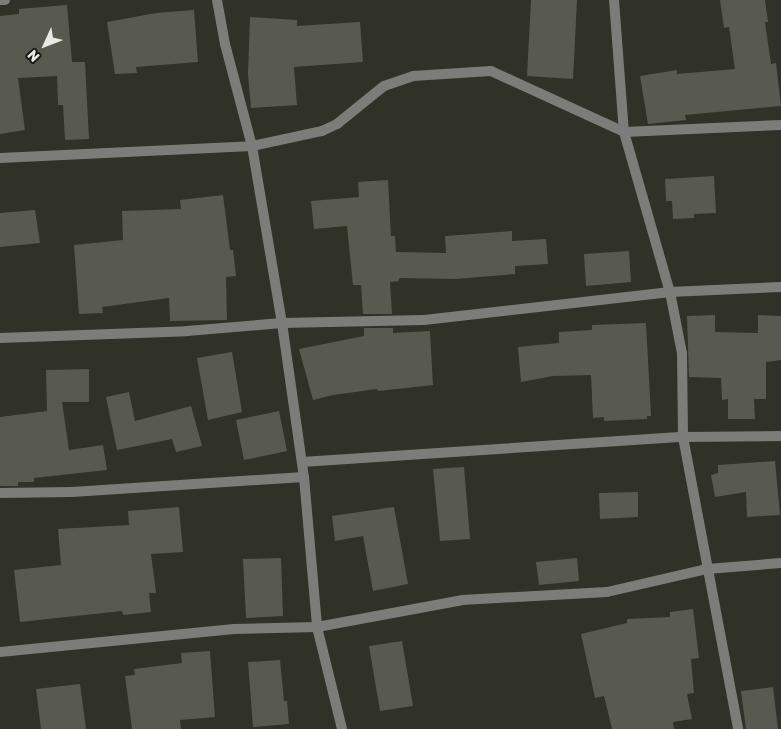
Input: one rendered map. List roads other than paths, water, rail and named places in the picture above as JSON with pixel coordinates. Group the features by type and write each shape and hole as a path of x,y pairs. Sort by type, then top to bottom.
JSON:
{"street":[{"path":"0,0 5,0"},
{"path":"217,0 225,44 252,146 282,323 302,462 317,627 342,729"},
{"path":"614,0 624,132 670,292 682,353 684,437 738,729"},
{"path":"0,158 252,146 322,131 337,124 384,86 413,76 491,71 624,132 781,125"},
{"path":"0,338 187,331 282,323 424,320 670,292 781,286"},
{"path":"302,462 684,437 781,436"},
{"path":"0,494 72,492 304,477"},
{"path":"0,652 234,628 317,627 462,600 607,592 707,569 781,563"}]}
